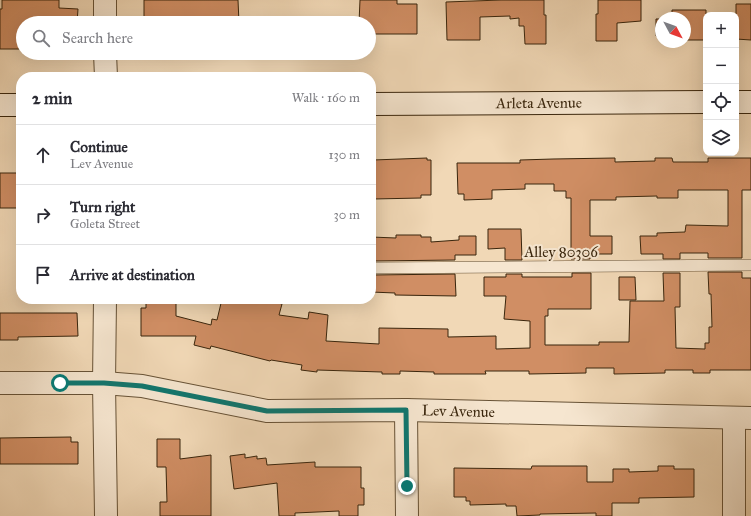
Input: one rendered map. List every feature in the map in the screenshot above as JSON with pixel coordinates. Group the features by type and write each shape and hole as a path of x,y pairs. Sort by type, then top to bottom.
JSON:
{"street":[{"path":"105,0 105,16"},
{"path":"105,60 106,72"},
{"name":"Arleta Avenue","path":"376,104 703,102"},
{"path":"739,102 751,102"},
{"path":"0,105 16,105"},
{"path":"105,304 104,383 106,516"},
{"name":"Lev Avenue","path":"0,383 104,383 142,386 267,411 406,410 742,418"},
{"path":"406,410 407,516"},
{"path":"734,516 742,418"}],"lane":[{"name":"Alley 80306","path":"376,268 751,265"}],"building":[{"path":"2,0 59,0 59,8 78,9 78,16 16,16 16,49 0,49 0,9 2,9"},
{"path":"144,0 238,0 239,16 144,16"},
{"path":"360,0 397,0 397,4 417,4 417,34 376,34 376,16 359,16"},
{"path":"544,0 544,15 546,15 546,44 525,44 524,26 519,26 519,18 510,19 510,16 480,17 480,40 447,40 446,2"},
{"path":"598,0 641,0 641,21 617,23 617,41 596,41 596,14 598,14"},
{"path":"736,4 751,4 751,40 739,39 739,12 736,12"},
{"path":"672,10 706,10 706,12 703,12 703,40 691,40 691,12 672,12"},
{"path":"427,158 427,160 431,160 431,195 421,195 421,198 376,199 376,160"},
{"path":"615,158 615,162 655,161 655,158 672,158 673,162 708,162 708,158 751,158 751,190 742,190 742,258 708,258 708,253 680,253 680,259 663,259 663,254 641,254 640,236 657,236 657,233 685,232 686,225 728,226 728,190 678,190 678,198 657,198 657,196 616,197 616,200 590,200 590,236 612,236 612,254 590,254 590,259 571,259 571,198 566,198 566,191 554,191 554,184 525,184 525,189 492,190 492,199 464,200 464,194 458,194 457,163 520,163 520,160"},
{"path":"0,173 16,173 16,208 0,208"},
{"path":"488,229 521,229 522,260 505,260 505,248 488,249"},
{"path":"396,235 421,235 421,237 431,237 431,242 459,240 459,236 476,236 476,255 455,255 455,260 376,261 376,237 396,238"},
{"path":"708,272 742,272 742,278 751,278 751,370 710,370 710,373 693,373 693,370 665,370 665,373 614,374 614,368 586,368 586,373 529,374 529,371 485,371 486,374 434,374 434,372 400,371 400,374 382,374 382,372 317,370 317,372 301,370 302,365 270,361 211,346 210,349 194,345 196,336 141,336 141,308 146,308 146,304 176,304 176,316 211,325 212,319 217,320 221,304 282,304 279,315 308,319 309,312 328,315 326,341 379,344 379,328 448,329 448,337 496,336 496,349 530,348 530,321 504,319 506,296 484,296 484,277 506,277 506,274 522,274 522,277 572,277 572,273 591,273 591,309 548,309 548,316 545,316 545,345 599,345 599,342 629,342 630,301 664,301 663,273 680,273 680,307 675,307 676,348 705,349 705,343 709,343 709,327 712,327 711,294 709,294"},
{"path":"455,274 456,296 395,295 395,293 376,292 376,275"},
{"path":"619,277 635,277 636,300 619,300"},
{"path":"0,313 77,313 78,336 18,337 18,340 0,340"},
{"path":"71,437 71,442 78,442 78,464 0,464 0,438"},
{"path":"157,439 180,439 180,459 211,455 211,516 160,516 160,502 167,502 166,467 157,467"},
{"path":"245,454 245,458 257,456 257,459 266,458 267,465 315,462 315,467 361,467 361,488 364,488 364,505 358,505 358,516 339,516 339,511 295,513 295,516 279,516 277,483 234,489 230,456"},
{"path":"532,466 587,466 587,482 613,482 613,469 629,469 629,472 658,471 658,466 674,466 674,469 694,469 694,497 639,498 639,503 612,503 612,516 596,516 596,513 517,516 516,506 506,506 506,504 470,505 470,501 466,501 466,497 454,497 454,468 531,469"}],"route":[{"path":"60,383 104,383 142,386 267,411 406,410 407,486"}]}
